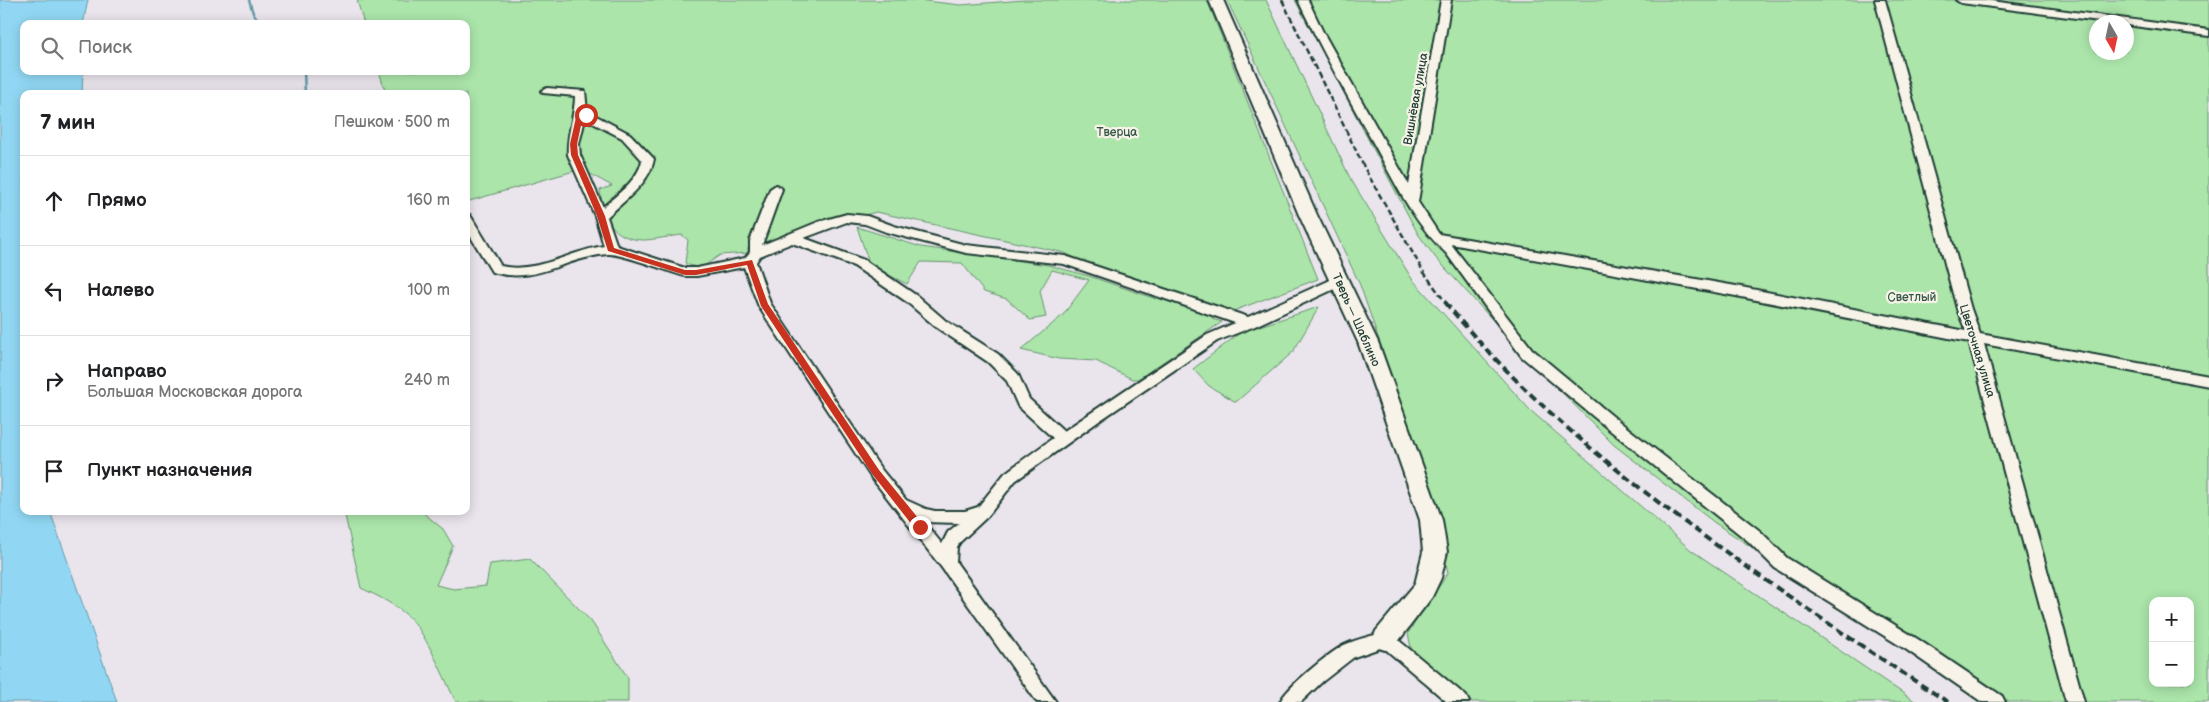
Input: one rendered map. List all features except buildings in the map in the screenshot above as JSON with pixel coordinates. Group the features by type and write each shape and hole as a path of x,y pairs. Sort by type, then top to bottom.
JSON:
{"street":[{"name":"Тверь — Шаблино","path":"1216,0 1308,215 1368,342 1430,515 1435,536 1435,558 1427,583 1385,639"},
{"path":"1303,0 1318,32 1412,202 1435,237 1450,250 1527,353 1610,423 1754,536 1781,563 1913,645 1996,702"},
{"name":"Вишнёвая улица","path":"1412,202 1446,0"},
{"name":"Цветочная улица","path":"1880,0 1964,309 1975,338 2075,702"},
{"path":"1961,0 2209,33"},
{"path":"547,91 582,93 580,113 573,144 574,155 601,216 611,249"},
{"path":"580,113 626,136 648,160 647,167 641,176 601,216"},
{"path":"776,189 756,241 753,257 764,304 876,472 948,563 1047,702"},
{"path":"470,225 497,269 506,272 531,271 577,255 611,249 685,272 696,272 753,257 792,238 842,219 867,220 890,229 966,249 1065,260 1250,323"},
{"path":"1435,237 1736,291 2209,381"},
{"path":"792,238 858,263 912,300 940,324 993,358 1013,378 1023,402 1064,439"},
{"path":"948,563 949,546 954,537 983,512 1010,477 1212,338 1250,323 1340,281"},
{"path":"901,504 924,515 935,517 965,517 983,512"},
{"path":"1289,702 1316,676 1349,651 1385,639 1460,702"}],"green space":[{"name":"Тверца","path":"357,0 916,0 961,5 1024,0 1207,0 1318,279 1212,319 1222,322 1138,379 1132,379 1096,361 1059,359 1021,350 1063,315 1089,280 1052,270 1040,291 1046,317 1030,320 1007,299 984,292 962,263 921,262 907,284 870,266 857,227 921,247 1048,265 1089,276 1156,299 1065,253 876,212 748,248 748,253 720,255 700,269 685,263 688,240 682,235 643,240 632,239 617,231 611,225 601,200 600,190 612,186 581,169 470,201 470,90 385,90 380,75 470,75 470,20 363,20"},
{"path":"1227,0 1266,0 1350,178 1412,279 1530,410 1691,550 1916,702 1465,702 1413,658 1408,633 1448,573 1439,529 1418,453 1360,285"},
{"name":"Светлый","path":"1295,0 2209,0 2209,702 1987,702 1715,523 1614,445 1520,350 1435,257 1418,234"},
{"path":"1319,307 1293,352 1236,402 1209,386 1193,369 1241,332"},
{"path":"345,515 426,515 443,529 453,546 436,585 454,589 486,586 490,564 530,559 591,621 628,678 628,702 456,702 429,647 411,619 394,606 361,588"}],"water":[{"path":"0,0 88,0 84,20 20,20 20,75 83,75 82,90 20,90 20,515 51,515 117,702 0,702"}],"waterway":[{"path":"249,0 253,13 258,20"},
{"path":"304,75 305,90"}],"railway":[{"path":"1282,0 1366,171 1423,271 1446,303"},
{"path":"1445,302 1515,379 1552,414 1631,481 1757,574 1948,702"}],"route":[{"path":"586,115 580,113 573,144 574,155 601,216 611,249 685,272 696,272 749,262 764,304 876,472 920,527"}]}
